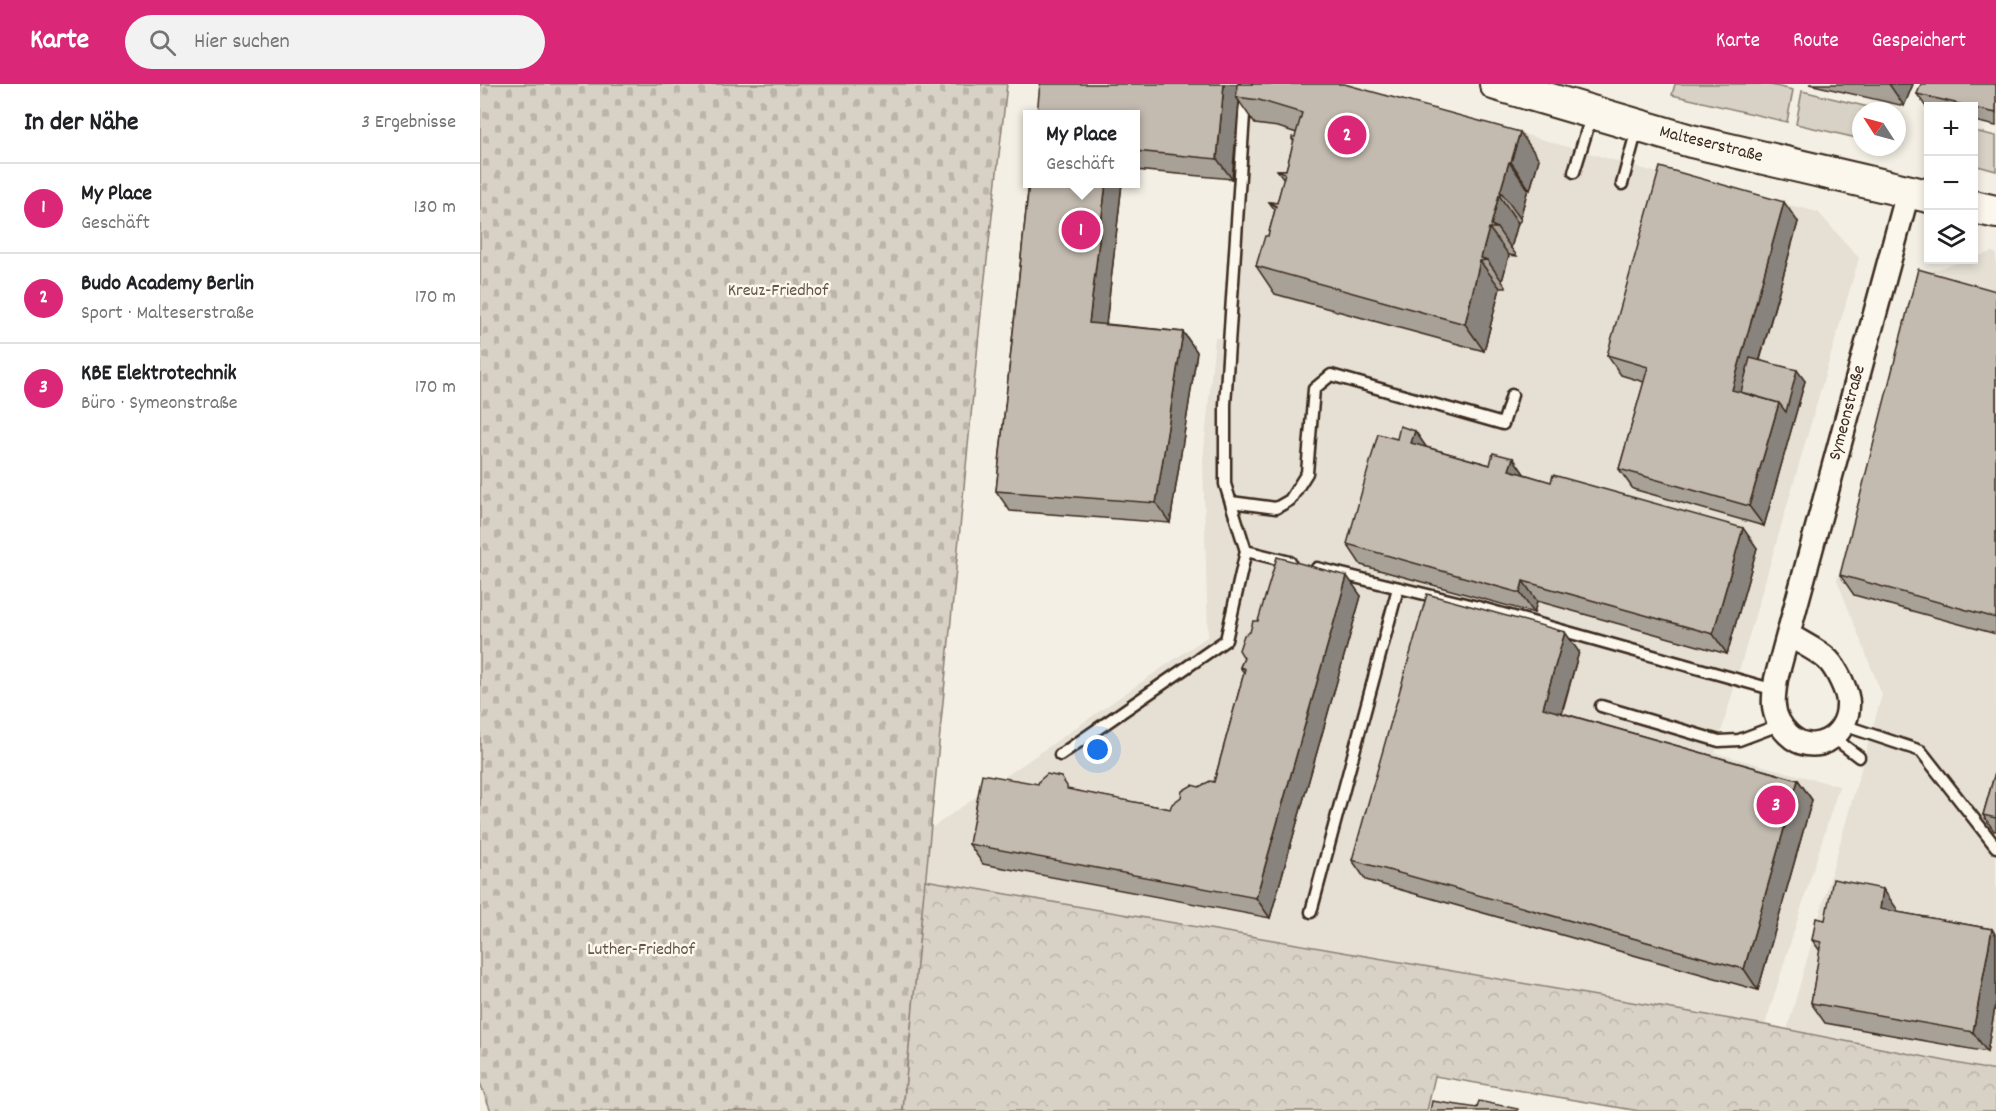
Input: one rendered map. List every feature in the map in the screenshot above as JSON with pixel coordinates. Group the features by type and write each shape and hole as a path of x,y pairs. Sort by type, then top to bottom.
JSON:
{"main road":[{"name":"Malteserstraße","path":"1496,84 1592,114 1691,141 1918,194"},
{"path":"1978,208 1996,212"}],"street":[{"name":"Symeonstraße","path":"1779,725 1773,705 1776,679 1918,194"},
{"path":"1779,725 1795,741 1815,746 1839,731 1848,705 1844,686 1828,660 1789,635"}],"lane":[{"path":"1060,755 1226,640 1246,551 1225,484 1225,405 1245,84"},
{"path":"1574,172 1592,114"},
{"path":"1622,184 1637,126"},
{"path":"1231,502 1276,508 1290,500 1307,473 1314,389 1331,375 1503,424 1512,395"},
{"path":"1246,551 1478,607 1775,690"},
{"path":"1311,912 1398,588"},
{"path":"1601,706 1719,741 1738,740 1779,725"},
{"path":"1839,731 1859,757"},
{"path":"1839,731 1921,751 1996,846"}],"shaded area":[{"path":"1253,84 1350,84 1658,173 1818,212 1859,258 1715,753 1839,786 1765,1025 925,880 930,829 1208,636 1203,460 1215,338 1232,339"},
{"path":"1996,253 1996,1071 1787,1030 1882,695 1837,580 1917,275 1954,264 1978,264 1978,256"}],"green space":[{"path":"480,84 1007,84 981,313 903,1111 491,1111 480,1083"},
{"path":"1675,84 1767,84 1793,90 1787,122 1672,95"},
{"path":"1802,91 1852,103 1852,137 1796,124"},
{"path":"1978,132 1996,136 1996,171 1978,166"},
{"path":"925,880 1765,1025 1996,1071 1996,1111 1639,1111 1435,1076 1427,1111 903,1111"}],"building":[{"path":"1040,84 1224,84 1217,159 1140,151 1140,110 1037,110"},
{"path":"1237,84 1344,84 1520,132 1491,225 1497,228 1489,228 1481,258 1487,260 1480,261 1465,324 1256,266 1265,236 1268,236 1276,206 1269,202 1277,203 1285,173 1277,170 1286,170 1294,140 1292,137 1295,137 1302,113 1259,100 1236,97"},
{"path":"1921,84 1996,84 1996,113 1978,109 1978,102 1951,102 1917,94"},
{"path":"1660,167 1784,202 1732,390 1779,403 1749,506 1619,469 1648,367 1607,355"},
{"path":"1028,188 1105,188 1089,323 1183,332 1156,503 996,491"},
{"path":"1918,269 1996,291 1996,618 1840,575"},
{"path":"1750,358 1797,370 1786,412 1779,403 1741,392"},
{"path":"1400,426 1415,431 1411,443 1490,465 1493,453 1513,458 1509,470 1551,482 1553,475 1743,528 1713,634 1523,581 1520,593 1347,544 1378,434 1397,439"},
{"path":"1277,557 1347,576 1256,898 969,844 982,774 1038,784 1047,774 1061,777 1067,789 1170,809 1172,804 1181,797 1182,791 1192,785 1199,787 1210,781 1214,782 1245,669 1240,667 1244,658 1239,650 1244,635 1250,632 1253,621 1258,621"},
{"path":"1427,594 1565,632 1543,708 1798,780 1744,969 1352,860"},
{"path":"1996,769 1996,818 1983,815"},
{"path":"1833,879 1883,889 1880,909 1992,929 1973,1032 1811,1003 1821,942 1812,940 1816,918 1825,920"},
{"path":"1432,1101 1477,1108 1479,1101 1518,1109 1518,1111 1430,1111"}],"place":[{"name":"Budo Academy Berlin","path":"1347,135"},
{"name":"My Place","path":"1081,230"},
{"name":"KBE Elektrotechnik","path":"1776,805"}],"park label":[{"name":"Kreuz-Friedhof","path":"778,291"},
{"name":"Luther-Friedhof","path":"641,950"}]}
